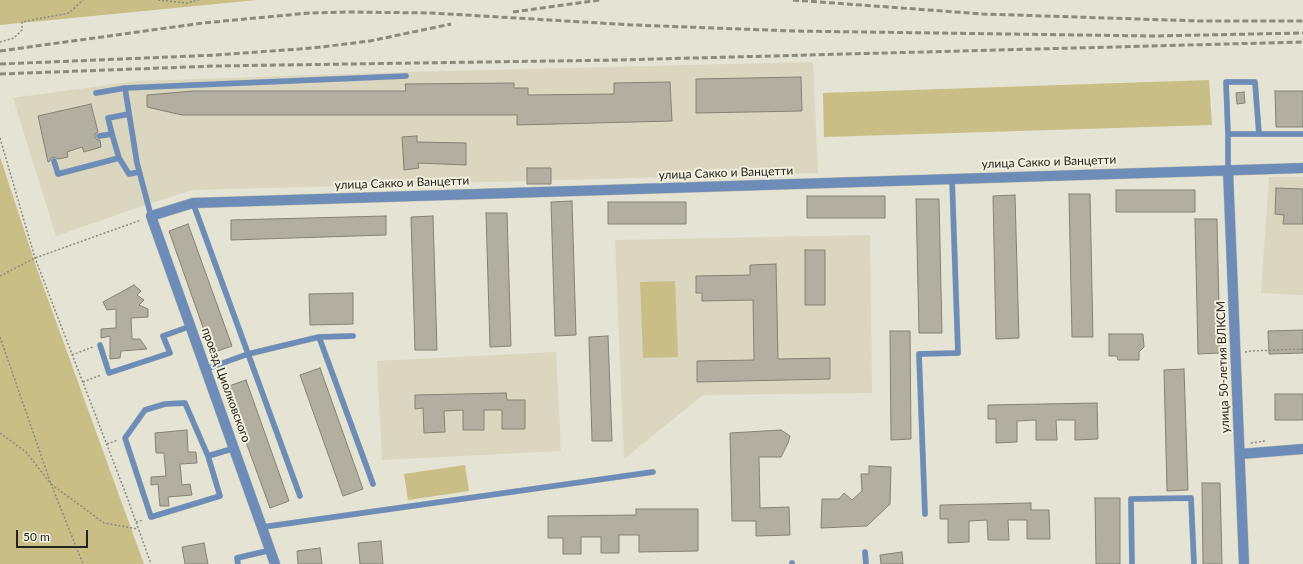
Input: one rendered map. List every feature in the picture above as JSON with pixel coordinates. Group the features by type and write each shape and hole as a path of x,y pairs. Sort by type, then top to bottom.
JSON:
{"street":[{"name":"улица Сакко и Ванцетти","path":"151,216 193,203 1303,168"},
{"name":"улица 50-летия ВЛКСМ","path":"1228,170 1244,564"},
{"name":"проезд Циолковского","path":"151,216 235,448 275,564"},
{"path":"1240,454 1303,449"}],"lane":[{"path":"96,93 125,88 406,76"},
{"path":"1228,170 1226,82 1255,82 1259,134"},
{"path":"125,88 139,172 151,216"},
{"path":"129,114 108,118 119,158 129,174 139,172"},
{"path":"99,136 112,134"},
{"path":"1228,134 1303,134"},
{"path":"54,161 58,174 119,158"},
{"path":"926,514 919,354 958,352 952,178"},
{"path":"193,203 300,496"},
{"path":"100,345 109,373 170,353 163,336 191,326"},
{"path":"206,369 248,354 319,337 353,336"},
{"path":"319,337 373,484"},
{"path":"184,403 208,456 220,496 151,517 125,438 145,410 165,404 184,403"},
{"path":"208,456 235,448"},
{"path":"263,527 653,472"},
{"path":"1132,564 1131,499 1191,498 1194,564"},
{"path":"238,564 237,558 270,550"},
{"path":"865,552 866,564"}],"path":[{"path":"0,42 14,38 22,30 22,22 69,13 82,0"},
{"path":"158,0 187,3 199,0"},
{"path":"0,138 35,258 150,564"},
{"path":"0,276 35,258 151,216"},
{"path":"0,338 51,484 83,564"},
{"path":"72,355 100,345"},
{"path":"1235,354 1251,351 1303,349"},
{"path":"82,382 109,373"},
{"path":"0,434 26,452 51,484 104,523 138,529"},
{"path":"106,444 125,438"}],"shaded area":[{"path":"0,0 257,0 0,25"},
{"path":"813,62 818,173 193,190 56,236 13,98 136,81 408,72"},
{"path":"1209,80 1212,125 824,137 823,93"},
{"path":"0,157 37,269 144,564 0,564"},
{"path":"1269,177 1303,177 1303,295 1261,293"},
{"path":"870,235 872,393 703,395 624,459 615,240"},
{"path":"675,281 678,357 643,358 640,282"},
{"path":"556,352 561,451 382,460 377,361"},
{"path":"465,465 469,491 408,500 404,474"}],"building":[{"path":"801,77 802,111 696,113 696,79"},
{"path":"670,82 672,121 517,125 517,115 182,115 147,107 147,95 193,91 406,91 405,84 514,83 514,88 528,88 528,95 614,94 614,83"},
{"path":"1275,91 1303,91 1303,127 1276,127"},
{"path":"1244,92 1245,103 1237,104 1236,93"},
{"path":"91,104 98,132 95,134 95,137 97,140 100,140 101,147 84,152 82,147 67,152 68,157 58,159 53,157 48,162 38,116"},
{"path":"417,136 417,142 466,143 466,165 418,163 419,168 404,170 402,137"},
{"path":"527,168 551,168 551,184 527,184"},
{"path":"1276,188 1303,189 1303,224 1283,224 1284,215 1275,214"},
{"path":"1116,190 1195,190 1195,212 1116,212"},
{"path":"1069,194 1090,194 1093,337 1072,337"},
{"path":"1015,195 1019,338 996,339 993,196"},
{"path":"807,196 885,196 885,218 807,218"},
{"path":"916,199 939,199 942,333 919,333"},
{"path":"572,201 576,335 555,336 551,202"},
{"path":"608,202 686,202 686,224 608,224"},
{"path":"486,213 507,213 511,346 490,347"},
{"path":"386,216 386,235 231,240 231,220"},
{"path":"433,216 437,350 415,350 411,217"},
{"path":"1195,219 1217,219 1220,353 1198,354"},
{"path":"188,224 232,346 212,353 169,231"},
{"path":"805,250 825,250 825,305 805,305"},
{"path":"776,264 778,359 830,358 830,379 697,382 697,361 754,360 753,300 702,301 702,293 696,293 696,276 750,275 750,265"},
{"path":"134,285 141,291 137,295 144,300 139,305 148,309 148,317 131,318 132,339 140,339 147,349 121,351 120,358 110,359 110,336 101,338 101,329 116,328 116,309 107,310 103,302"},
{"path":"353,293 353,324 310,325 309,294"},
{"path":"1303,330 1303,353 1269,354 1268,331"},
{"path":"890,331 910,331 911,439 891,440"},
{"path":"1109,334 1143,334 1144,347 1139,352 1139,360 1118,360 1117,356 1109,356"},
{"path":"608,336 612,441 592,441 589,337"},
{"path":"320,368 363,489 343,496 300,375"},
{"path":"1184,369 1188,490 1167,491 1164,370"},
{"path":"246,380 289,501 270,508 226,387"},
{"path":"506,393 507,400 525,400 525,429 502,429 502,410 484,410 484,430 463,430 463,410 444,411 445,432 424,433 423,408 415,409 415,395"},
{"path":"1275,394 1303,394 1303,420 1275,420"},
{"path":"1097,403 1098,439 1075,440 1075,420 1056,420 1057,440 1036,440 1036,420 1017,421 1017,442 996,443 996,419 988,419 988,405"},
{"path":"187,430 188,452 196,452 197,463 180,464 182,485 190,484 192,495 168,497 169,506 160,506 158,484 151,485 151,477 166,476 164,453 156,453 155,433"},
{"path":"781,430 790,436 781,457 759,457 760,508 789,507 790,535 756,536 756,521 732,521 730,433"},
{"path":"869,466 891,467 890,504 867,526 821,528 822,499 839,499 844,493 852,500 862,491 861,474 869,474"},
{"path":"1202,483 1220,483 1222,564 1203,564"},
{"path":"1095,498 1120,498 1120,564 1096,564"},
{"path":"1031,503 1031,510 1049,510 1050,539 1027,539 1027,520 1008,520 1009,540 988,540 987,520 969,521 969,542 948,543 948,519 940,519 940,505"},
{"path":"636,509 698,509 698,551 639,552 639,535 619,535 619,553 601,553 601,537 581,537 581,554 563,554 563,538 548,538 548,516 636,515"},
{"path":"381,541 383,564 360,564 358,543"},
{"path":"204,543 208,564 185,564 182,547"},
{"path":"320,548 322,564 298,564 297,551"},
{"path":"902,552 903,564 881,564 880,555"}],"railway":[{"path":"513,12 600,0"},
{"path":"793,0 983,14 1199,21 1303,21"},
{"path":"0,51 203,23 309,13 348,12 432,13 633,25 794,31 1154,36 1303,33"},
{"path":"0,64 216,55 313,48 370,41 451,24"},
{"path":"0,74 215,66 618,60 1303,42"}]}
